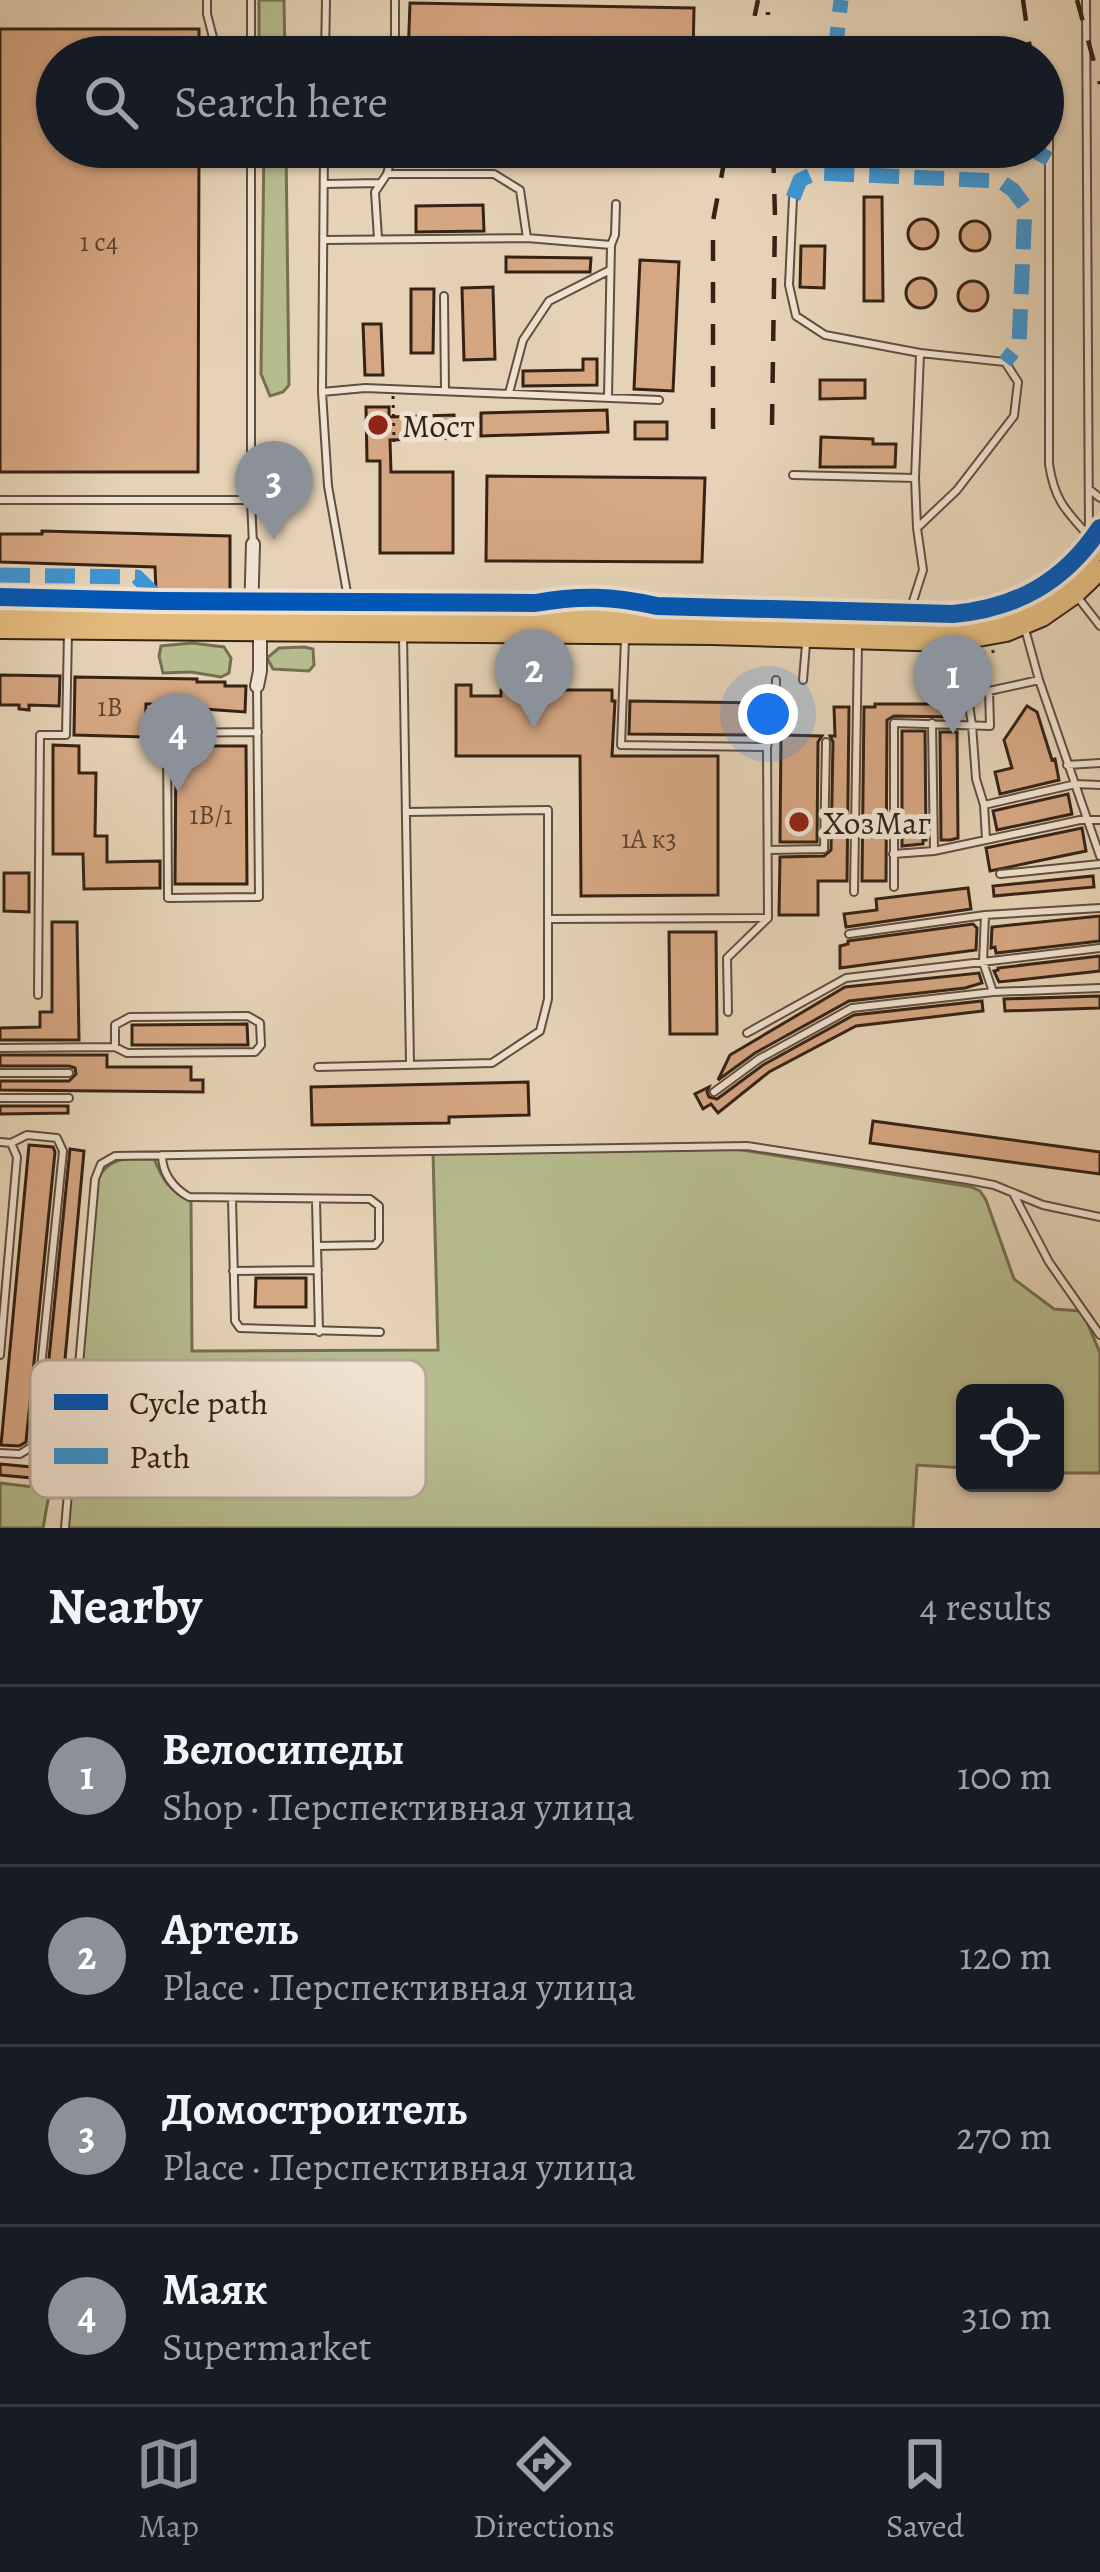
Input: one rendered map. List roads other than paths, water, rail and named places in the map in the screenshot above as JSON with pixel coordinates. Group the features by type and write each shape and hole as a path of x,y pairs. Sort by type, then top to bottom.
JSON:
{"main road":[{"path":"0,614 68,622 806,629 959,641 1006,632 1042,617 1071,588 1097,551"},
{"path":"907,634 1002,618 1071,588"},
{"path":"0,629 68,622"},
{"path":"403,626 625,634 806,629"}],"street":[{"path":"253,544 257,686"}],"lane":[{"path":"207,0 213,36"},
{"path":"251,0 251,36"},
{"path":"325,36 326,0"},
{"path":"395,0 395,36"},
{"path":"1086,0 1089,489 1097,551"},
{"path":"251,168 253,544"},
{"path":"324,168 322,392 328,486 351,602 351,625"},
{"path":"378,239 374,192 389,168"},
{"path":"1049,168 1049,464 1059,503 1097,551"},
{"path":"387,174 494,174 520,190 527,238"},
{"path":"324,184 380,183"},
{"path":"793,198 789,284 796,316 826,335 920,353 1005,362 1018,382 1014,416 957,490 917,529"},
{"path":"608,398 616,204"},
{"path":"324,240 527,238 611,245"},
{"path":"509,394 524,340 549,301 610,269"},
{"path":"445,296 445,391"},
{"path":"907,634 908,614 923,570 915,478 920,353"},
{"path":"322,392 393,389 659,400"},
{"path":"793,475 915,478"},
{"path":"1089,489 1100,498"},
{"path":"0,500 251,500"},
{"path":"1071,588 1100,626"},
{"path":"38,995 40,735 66,735 68,622"},
{"path":"1000,874 1100,860 1024,625"},
{"path":"403,626 410,1065"},
{"path":"803,680 806,629"},
{"path":"854,892 859,632"},
{"path":"625,634 621,745 767,746"},
{"path":"959,641 986,839"},
{"path":"728,1012 727,958 768,918 767,746 775,716 776,680"},
{"path":"894,887 893,723 990,726 989,692 1039,680"},
{"path":"257,686 258,732 259,897 168,898 166,734 258,732"},
{"path":"932,723 934,851"},
{"path":"768,850 824,849 826,742"},
{"path":"1067,765 1100,764"},
{"path":"984,805 1076,784 1100,785"},
{"path":"318,1067 492,1063 540,1031 548,1000 548,810 406,812"},
{"path":"893,854 934,851 1100,820"},
{"path":"849,934 985,915 1100,908"},
{"path":"985,915 983,962 992,992"},
{"path":"548,919 768,918"},
{"path":"747,1033 846,978 1100,948"},
{"path":"714,1092 759,1059 852,1008 992,992 1100,988"},
{"path":"0,1048 115,1046 127,1053 255,1052 261,1045 260,1023 248,1016 130,1017 115,1025 115,1046"},
{"path":"0,1073 69,1073"},
{"path":"0,1098 69,1098"},
{"path":"0,1142 11,1143 27,1135 58,1138 63,1150 42,1360"},
{"path":"0,1355 17,1157 11,1143"},
{"path":"78,1360 94,1179 101,1164 115,1156 747,1146 968,1180 1043,1205 1100,1217"},
{"path":"161,1155 166,1174 182,1193 196,1198 370,1199 379,1206 375,1245 317,1246"},
{"path":"1012,1192 1049,1262 1100,1335"},
{"path":"232,1198 232,1271 240,1328 380,1332"},
{"path":"316,1200 319,1332"},
{"path":"232,1271 318,1270"},
{"path":"0,1453 20,1454 30,1448"},
{"path":"64,1528 67,1498"}],"railway":[{"path":"750,36 758,0"},
{"path":"1023,0 1028,36"},
{"path":"1077,0 1100,84"},
{"path":"767,36 768,12"},
{"path":"713,429 713,221 723,168"},
{"path":"772,425 774,168"}],"place":[{"name":"Мост","path":"378,425"},
{"name":"Домостроитель","path":"274,540"},
{"name":"Артель","path":"534,728"},
{"name":"Велосипеды","path":"953,734"},
{"name":"Маяк","path":"178,792"},
{"name":"ХозМаг","path":"799,822"}]}
